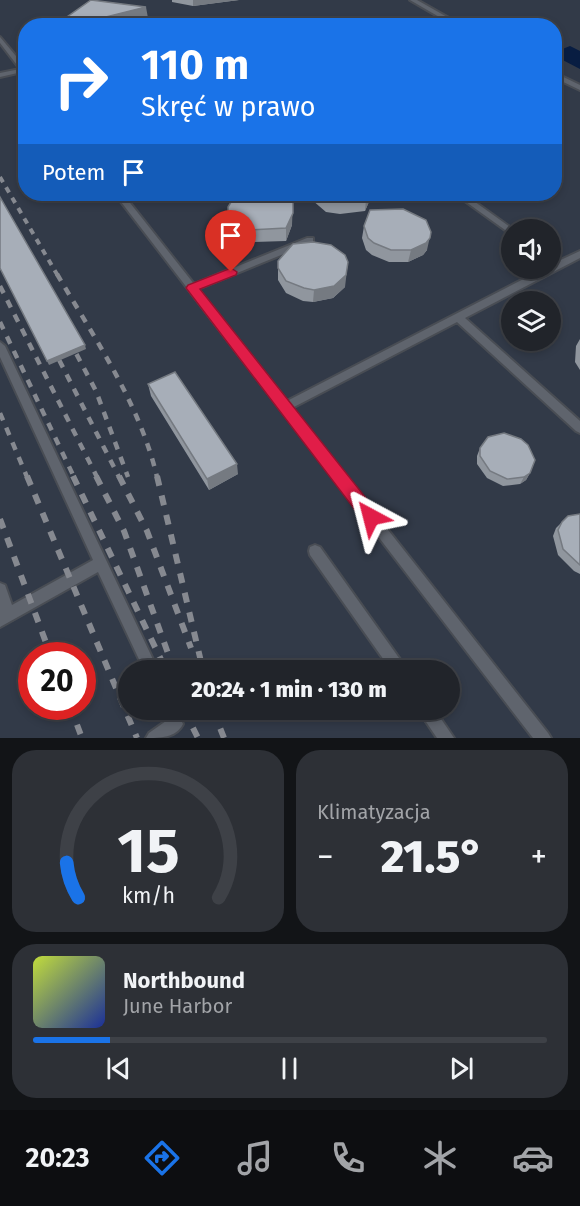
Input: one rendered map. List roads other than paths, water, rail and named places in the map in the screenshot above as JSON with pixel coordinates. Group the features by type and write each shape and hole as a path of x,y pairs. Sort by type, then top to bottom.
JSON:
{"lane":[{"path":"413,0 446,18"},
{"path":"0,39 18,62"},
{"path":"0,75 18,72"},
{"path":"562,79 580,88"},
{"path":"124,201 543,738"},
{"path":"469,201 501,224"},
{"path":"192,288 310,240"},
{"path":"561,261 580,254"},
{"path":"285,407 458,318 527,279"},
{"path":"458,318 580,428"},
{"path":"0,346 146,660"},
{"path":"315,550 392,660"},
{"path":"0,590 4,617 101,563"},
{"path":"154,738 175,724 173,720"},
{"path":"433,720 446,738"}],"water":[{"path":"570,46 580,51 580,69 562,60 562,49"}],"railway":[{"path":"0,177 58,276"},
{"path":"57,274 128,398 140,424 157,477"},
{"path":"0,286 97,477"},
{"path":"0,322 74,477"},
{"path":"69,340 96,391 128,477"},
{"path":"52,346 119,477"},
{"path":"0,413 27,477"},
{"path":"27,476 137,738"},
{"path":"73,476 161,660"},
{"path":"96,476 124,531 170,660"},
{"path":"119,476 147,531 191,648"},
{"path":"157,476 201,660"},
{"path":"0,519 46,642"},
{"path":"75,720 82,738"},
{"path":"189,720 198,738"},
{"path":"217,720 224,738"}]}
